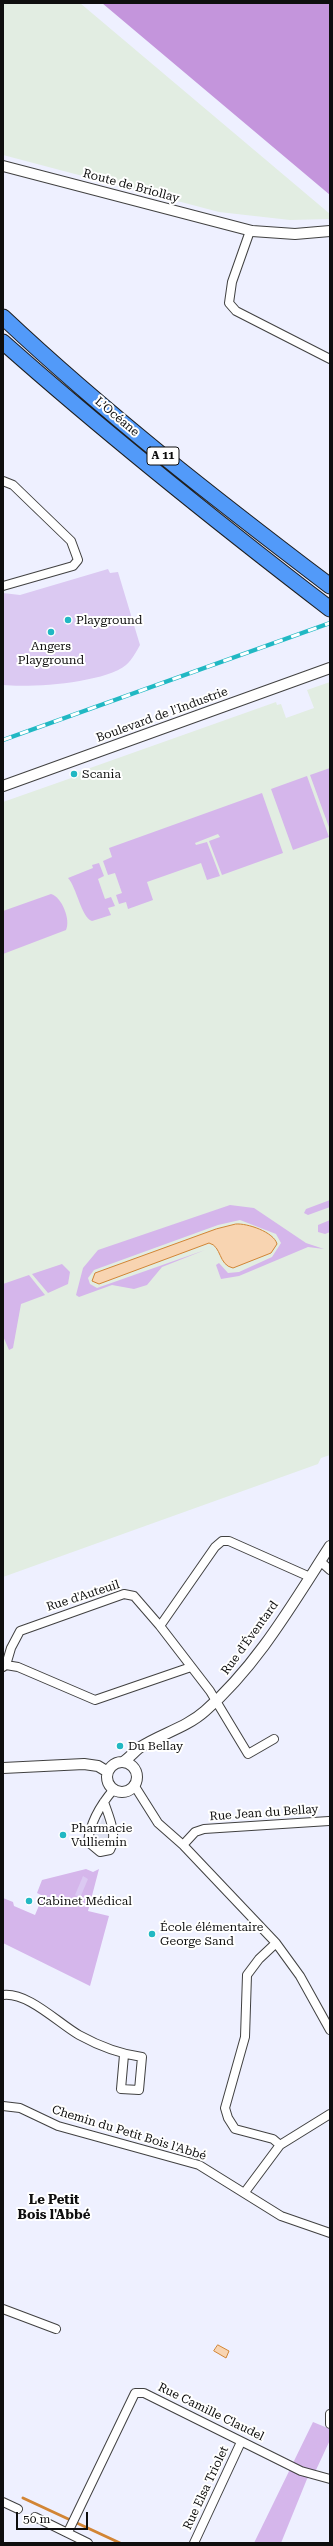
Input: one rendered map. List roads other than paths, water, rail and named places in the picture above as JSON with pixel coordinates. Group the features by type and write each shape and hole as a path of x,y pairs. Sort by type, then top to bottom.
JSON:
{"highway":[{"name":"L’Océane","path":"3,317 175,465 330,586"},
{"name":"L’Océane","path":"3,342 112,437 330,609"}],"street":[{"name":"Route de Briollay","path":"3,166 251,231 295,234 330,231"},
{"path":"251,231 232,282 229,302 236,311 330,359"},
{"path":"3,481 13,484 71,541 78,560 73,566 3,586"},
{"name":"Boulevard de l'Industrie","path":"3,786 330,668"},
{"path":"160,1626 215,1547 222,1542 229,1540 310,1577"},
{"name":"Rue d'Éventard","path":"127,1763 139,1748 175,1731 216,1701 251,1663 330,1546"},
{"path":"320,1561 330,1570"},
{"name":"Rue d'Auteuil","path":"4,1666 20,1631 124,1594 134,1596 160,1626 216,1701 248,1754 274,1739"},
{"path":"4,1666 18,1667 95,1700 191,1667"},
{"path":"115,1763 127,1763 137,1774 134,1785 125,1791 114,1789 108,1784 108,1772 115,1763"},
{"path":"3,1768 84,1764 98,1766 108,1772"},
{"path":"134,1785 158,1823 183,1845 276,1943 300,1976 330,2030"},
{"path":"104,1802 113,1833 114,1843 110,1850 100,1852 88,1842 89,1834 104,1802 114,1789"},
{"name":"Rue Jean du Bellay","path":"183,1845 195,1832 204,1829 330,1821"},
{"path":"276,1943 258,1959 247,1976 245,2037 225,2108 228,2118 235,2129 273,2139 280,2146"},
{"path":"3,1995 18,1997 53,2017 77,2034 124,2055 142,2057 139,2090 121,2088 124,2055"},
{"name":"Chemin du Petit Bois l'Abbé","path":"3,2106 20,2108 58,2126 199,2165 245,2192 281,2216 330,2233"},
{"path":"245,2192 280,2146 330,2114"},
{"path":"3,2309 56,2329"},
{"name":"Rue Camille Claudel","path":"69,2530 135,2393 144,2393 301,2471 330,2479"},
{"path":"330,2414 330,2424"},
{"name":"Rue Elsa Triolet","path":"194,2543 241,2442"},
{"path":"3,2502 18,2509"},
{"path":"35,2517 69,2530 88,2543"}],"waterway":[{"path":"23,2498 120,2543"}],"railway":[{"path":"3,740 330,623"}],"place":[{"name":"Playground","path":"68,620"},
{"name":"Angers Playground","path":"51,632"},
{"name":"Scania","path":"74,774"},
{"name":"Du Bellay","path":"120,1746"},
{"name":"Pharmacie Vulliemin","path":"63,1835"},
{"name":"Cabinet Médical","path":"29,1901"},
{"name":"École élémentaire George Sand","path":"152,1934"}],"district":[{"name":"Le Petit Bois l'Abbé","path":"54,2208"}]}
